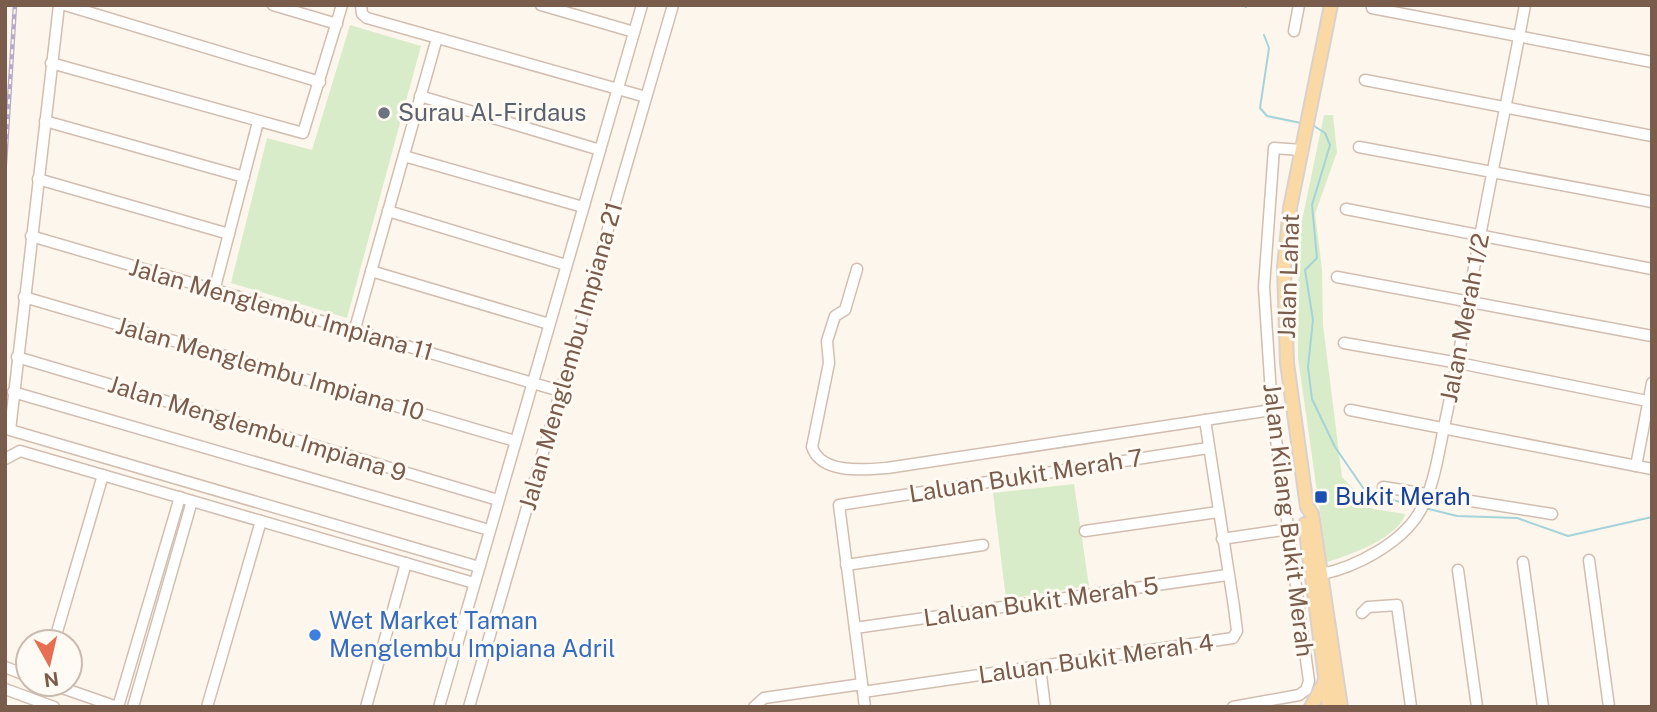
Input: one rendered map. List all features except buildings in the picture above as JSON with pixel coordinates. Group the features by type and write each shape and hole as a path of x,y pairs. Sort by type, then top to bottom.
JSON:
{"main road":[{"name":"Jalan Lahat","path":"1331,5 1290,208 1283,304 1287,363 1305,511 1324,639 1341,707"},
{"name":"Jalan Lahat","path":"1305,511 1312,514 1322,573 1324,681 1330,707"},
{"path":"1324,639 1334,700 1330,707"},
{"path":"1311,707 1324,681"}],"street":[{"path":"59,5 9,427 12,432 479,566"},
{"path":"65,5 320,82"},
{"path":"273,5 337,24"},
{"path":"51,64 258,122 304,131 342,5"},
{"path":"541,5 634,32"},
{"path":"439,707 642,5"},
{"name":"Jalan Menglembu Impiana 21","path":"469,707 673,5"},
{"path":"1294,31 1299,5"},
{"name":"Jalan Merah 1/2","path":"1322,573 1334,571 1384,547 1417,516 1426,498 1459,363 1492,171 1525,5"},
{"path":"360,7 367,18 646,97"},
{"path":"1372,8 1652,62"},
{"path":"354,332 437,38"},
{"path":"1365,80 1652,136"},
{"path":"420,96 600,150"},
{"path":"45,121 244,177"},
{"path":"214,291 258,122"},
{"name":"Jalan Kilang Bukit Merah","path":"1233,707 1299,695 1306,690 1309,681 1272,410 1264,287 1274,148 1301,150"},
{"path":"1359,148 1652,202"},
{"path":"404,156 583,207"},
{"path":"38,179 229,234"},
{"path":"1346,209 1652,269"},
{"path":"388,211 566,265"},
{"name":"Jalan Menglembu Impiana 11","path":"31,236 560,391"},
{"path":"857,269 845,310 835,316 827,341 829,363 813,447 816,458 826,466 887,468 1272,410"},
{"path":"371,271 549,324"},
{"path":"1337,277 1652,336"},
{"name":"Jalan Menglembu Impiana 10","path":"24,297 515,442"},
{"path":"1344,343 1459,363 1650,402"},
{"name":"Jalan Menglembu Impiana 9","path":"17,357 498,500"},
{"path":"1636,466 1652,383"},
{"path":"13,393 489,530"},
{"path":"1350,410 1652,469"},
{"name":"Laluan Bukit Merah 4","path":"754,707 764,698 1040,667 1229,640 1237,631 1205,420"},
{"name":"Laluan Bukit Merah 7","path":"846,565 838,509 844,502 1208,448"},
{"path":"5,459 20,451 474,583"},
{"path":"58,628 103,475"},
{"path":"1383,487 1426,498 1552,514"},
{"path":"84,695 118,707 180,497"},
{"path":"133,707 192,501"},
{"path":"1085,531 1218,512"},
{"path":"206,707 261,521"},
{"path":"1222,538 1289,529"},
{"path":"865,707 846,565 983,545"},
{"path":"1589,559 1609,707"},
{"path":"1523,562 1543,707"},
{"path":"366,707 406,563"},
{"path":"1458,570 1477,707"},
{"name":"Laluan Bukit Merah 5","path":"855,628 1227,575"},
{"path":"1362,613 1368,607 1394,602 1397,605 1411,707"},
{"path":"1040,667 1045,707"},
{"path":"5,689 54,707"}],"green space":[{"path":"350,25 421,46 347,318 231,283 267,138 312,150"},
{"path":"1324,115 1333,115 1337,152 1315,214 1322,269 1323,325 1342,477 1373,509 1405,514 1394,530 1384,538 1327,562 1298,358 1299,235"},
{"path":"1074,484 1089,586 1006,599 993,493"}],"waterway":[{"path":"1264,35 1269,48 1260,108 1267,116 1301,123"},
{"path":"1314,126 1325,133 1330,145 1312,205 1317,258 1305,270 1313,320 1308,367 1312,399 1335,447 1368,495 1420,506"},
{"path":"1425,508 1457,516 1517,518 1568,536 1652,517"}],"railway":[{"path":"5,164 15,5"}],"place":[{"name":"Surau Al-Firdaus","path":"384,113"},
{"name":"Bukit Merah","path":"1321,497"},
{"name":"Wet Market Taman Menglembu Impiana Adril","path":"315,635"}]}
